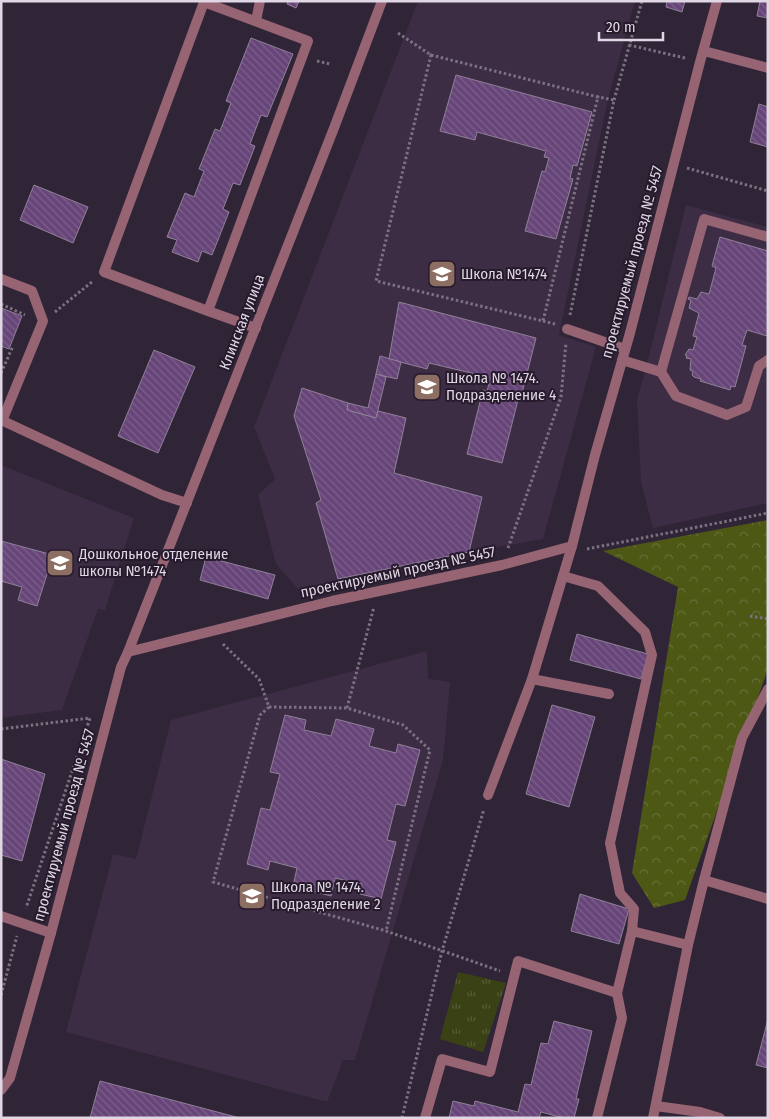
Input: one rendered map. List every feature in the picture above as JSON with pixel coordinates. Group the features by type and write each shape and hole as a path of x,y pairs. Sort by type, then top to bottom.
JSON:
{"street":[{"path":"256,21 260,1"},
{"name":"Клинская улица","path":"128,652 382,1"},
{"name":"проектируемый проезд № 5457","path":"1,1090 10,1078 52,932 121,667 128,652 332,600 502,565 572,546 717,1"},
{"path":"208,311 308,41 204,2 104,272 208,311 256,328"},
{"path":"704,51 768,68"},
{"path":"661,372 704,219 768,237"},
{"path":"1,279 32,291 43,321 2,420 162,495 187,503"},
{"path":"567,329 625,349"},
{"path":"622,360 661,372 676,396 727,415 746,407 759,366 768,360"},
{"path":"488,795 532,679 572,546"},
{"path":"563,576 598,586 645,632 652,655 610,843 620,893 634,909 632,931 617,993 622,1018 597,1118"},
{"path":"532,679 609,694"},
{"path":"653,1118 688,945 742,738 768,689"},
{"path":"704,880 768,899"},
{"path":"1,916 52,932"},
{"path":"632,931 688,945"},
{"path":"425,1118 442,1059 490,1072 518,961 617,993"},
{"path":"656,1106 700,1112 720,1118"}],"path":[{"path":"614,100 642,1"},
{"path":"398,33 430,55 598,97 543,321 376,281 430,55"},
{"path":"629,45 700,62"},
{"path":"686,168 768,191"},
{"path":"43,321 104,272"},
{"path":"1,304 28,316 24,324"},
{"path":"1,373 16,340"},
{"path":"584,549 768,513"},
{"path":"347,708 375,603"},
{"path":"750,616 768,619"},
{"path":"231,640 221,642 259,678 269,707"},
{"path":"386,931 430,750 403,725 347,708 269,707 260,715 213,882 386,931 515,976"},
{"path":"1,729 90,718 21,922 1,995"},
{"path":"402,1118 442,951 488,795"}],"shaded area":[{"name":"Школа №1474","path":"418,1 635,1 608,99 559,335 596,347 543,539 469,552 333,584 298,589 276,564 258,495 275,479 254,427"},
{"path":"686,205 768,227 768,503 653,528 641,482 637,400"},
{"name":"Дошкольное отделение школы №1474","path":"1,465 134,518 105,610 98,609 62,710 1,718"},
{"name":"Школа № 1474. Подразделение 2","path":"427,651 428,679 450,682 443,760 355,1060 343,1060 327,1102 66,1032 113,854 136,859 171,720"}],"green space":[{"path":"768,520 768,669 685,900 654,908 632,873 678,587 603,551"},
{"path":"458,972 506,983 483,1052 440,1039"}],"building":[{"path":"288,1 299,1 296,8 287,4"},
{"path":"667,1 685,1 682,12 666,7"},
{"path":"760,1 768,1 768,18 757,16"},
{"path":"251,38 293,54 267,117 261,115 250,144 255,146 240,185 233,183 223,209 229,212 212,255 202,251 198,262 172,252 177,240 167,237 185,193 194,197 204,171 199,169 215,129 220,131 231,103 226,101"},
{"path":"456,75 592,112 577,166 573,165 570,178 573,179 556,239 525,231 542,171 545,172 549,158 544,157 546,151 477,132 475,140 440,131"},
{"path":"759,104 768,107 768,147 750,142"},
{"path":"34,185 88,207 73,243 20,220"},
{"path":"720,237 768,251 768,335 747,330 742,345 746,346 735,387 731,386 730,390 700,381 701,379 694,377 692,375 693,372 690,370 691,359 686,358 687,356 685,355 689,349 693,350 697,337 693,336 699,313 689,308 691,300 688,299 689,297 697,299 701,292 709,294 716,268 712,266"},
{"path":"399,302 536,338 522,393 518,391 516,400 518,400 502,463 467,454 483,390 487,391 489,384 486,383 488,377 429,363 427,369 389,359"},
{"path":"1,308 22,316 9,349 1,346"},
{"path":"154,350 195,367 158,453 118,436"},
{"path":"380,356 401,362 397,379 376,374"},
{"path":"376,374 386,377 376,418 347,410 348,403 368,408"},
{"path":"302,388 348,403 347,410 376,418 378,411 406,418 394,473 482,497 469,552 338,579 316,503 321,500 294,416"},
{"path":"1,541 53,555 37,606 18,600 22,587 1,581"},
{"path":"206,557 275,575 268,599 200,580"},
{"path":"577,634 648,654 641,679 570,660"},
{"path":"552,705 595,717 569,807 526,794"},
{"path":"285,715 306,720 304,730 331,736 336,719 374,729 369,746 396,753 398,744 420,750 405,806 396,804 387,840 396,842 381,899 360,894 362,884 335,878 331,896 293,886 297,868 270,861 268,870 247,864 261,808 270,810 280,774 270,772"},
{"path":"1,759 45,774 22,861 1,855"},
{"path":"580,894 629,909 619,944 571,931"},
{"path":"768,1019 768,1068 756,1065"},
{"path":"554,1021 592,1031 576,1099 579,1099 574,1118 564,1118 541,1112 539,1118 449,1118 453,1101 474,1106 475,1101 518,1112 525,1084 531,1085 541,1043 548,1044"},
{"path":"100,1081 240,1118 90,1118"}],"place":[{"name":"Школа №1474","path":"442,274"},
{"name":"Школа № 1474. Подразделение 4","path":"427,387"},
{"name":"Дошкольное отделение школы №1474","path":"60,563"},
{"name":"Школа № 1474. Подразделение 2","path":"252,896"}]}
